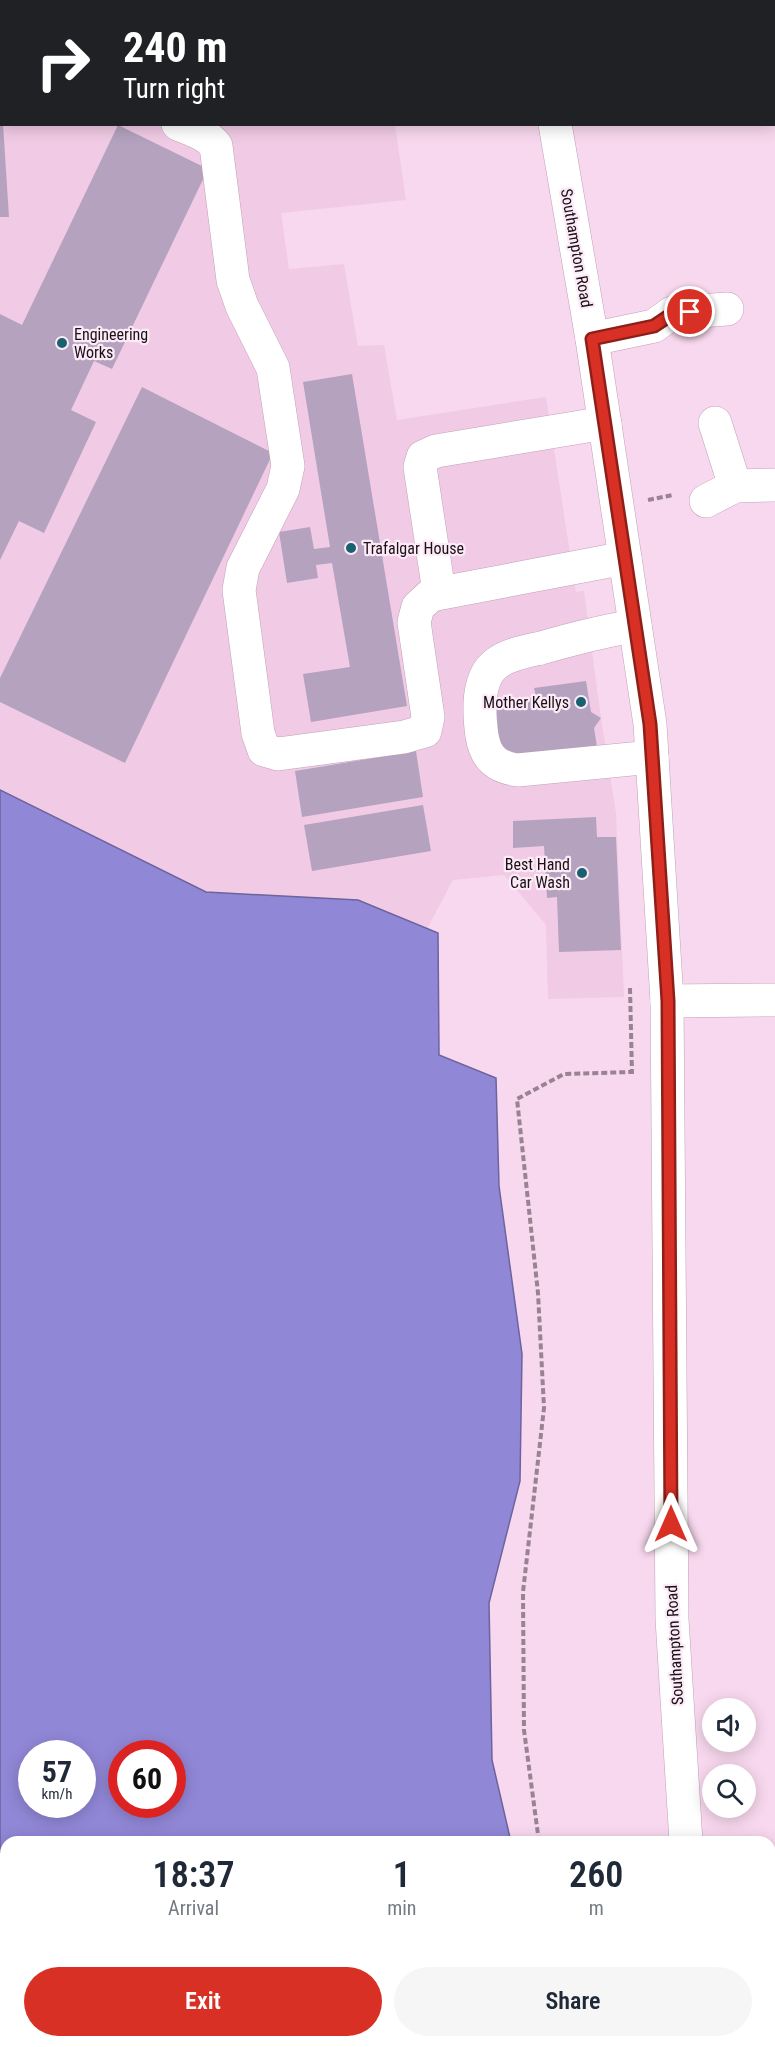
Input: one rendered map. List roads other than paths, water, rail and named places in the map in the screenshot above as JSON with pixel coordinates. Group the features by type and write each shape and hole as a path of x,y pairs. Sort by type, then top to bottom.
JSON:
{"main road":[{"path":"183,126 202,134 216,146 233,280 242,306 273,368 286,446 287,476 247,560 239,590 258,733 264,750 278,754 404,737 425,731 428,717 414,622 418,608 431,595 625,558"},
{"name":"Southampton Road","path":"555,126 592,339 650,724 668,1001 672,1619 686,1836"},
{"path":"592,339 654,326 672,314 727,309"},
{"path":"439,592 420,467 423,457 436,451 605,423"},
{"path":"715,423 735,486"},
{"path":"706,501 735,486 775,485"},
{"path":"635,626 572,639 518,654 497,663 487,675 480,696 480,719 484,745 491,761 503,768 519,770 652,757"},
{"path":"668,1001 775,1000"}],"place":[{"name":"Engineering Works","path":"62,343"},
{"name":"Trafalgar House","path":"351,548"},
{"name":"Mother Kellys","path":"581,702"},
{"name":"Best Hand Car Wash","path":"582,873"}]}
